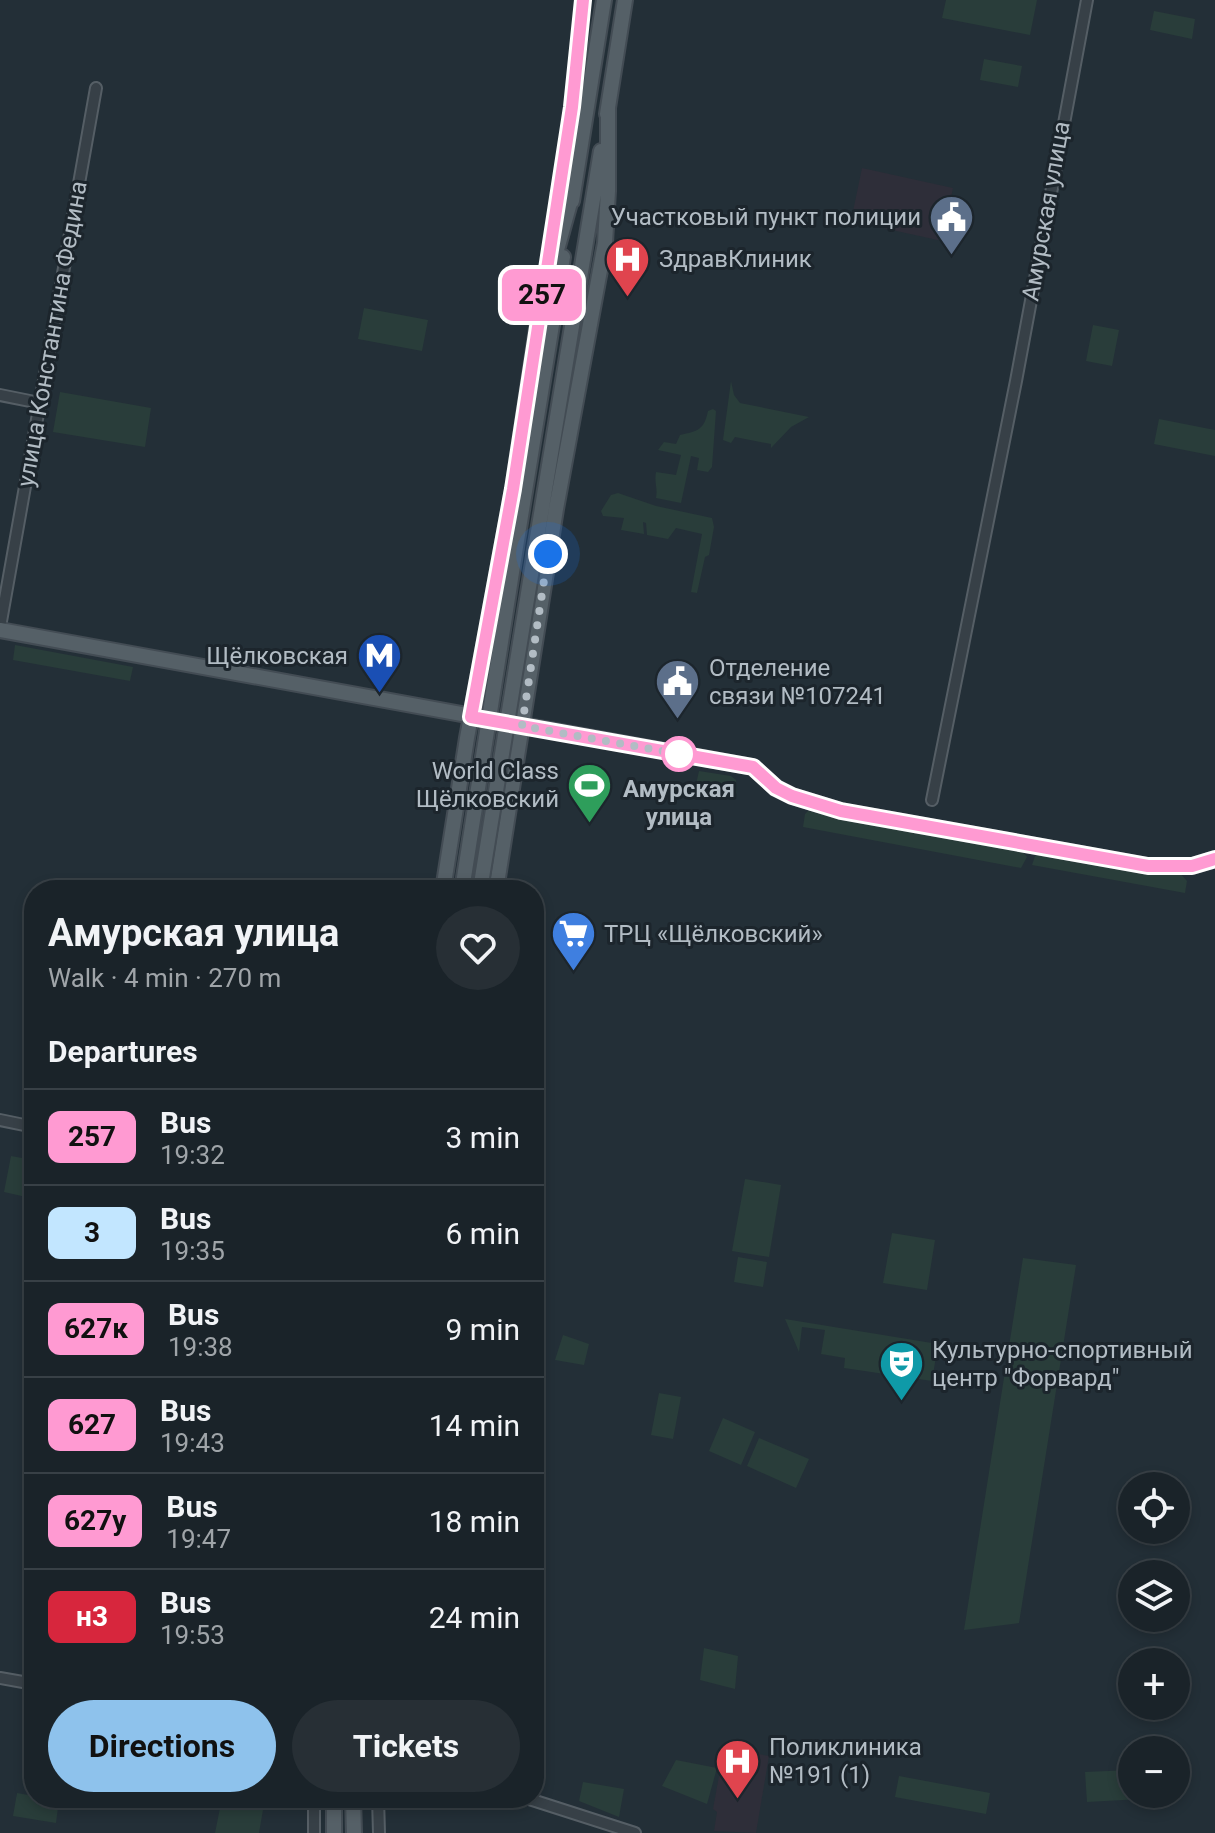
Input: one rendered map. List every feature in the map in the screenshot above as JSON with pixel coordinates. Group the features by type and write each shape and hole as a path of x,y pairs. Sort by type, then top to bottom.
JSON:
{"main road":[{"path":"464,880 604,0"},
{"path":"482,880 625,0"},
{"path":"498,880 570,424 605,243 608,108"},
{"path":"445,880 513,489 539,315 573,192"},
{"path":"0,628 753,767 776,788 792,796 841,811 1148,866 1177,867 1215,859"},
{"path":"458,794 475,773 485,771 501,777 510,800"},
{"path":"334,1808 334,1833"},
{"path":"353,1808 354,1833"}],"street":[{"path":"539,315 578,66 583,0"},
{"name":"Амурская улица","path":"932,800 1013,396 1087,0"},
{"name":"улица Константина Федина","path":"0,628 96,88"},
{"path":"0,395 40,403"},
{"path":"0,1120 24,1125"},
{"path":"0,1678 24,1682"},
{"path":"544,1804 635,1833"},
{"path":"314,1808 314,1833"},
{"path":"378,1808 379,1833"}],"shaded area":[{"path":"862,168 953,188 942,241 851,221"},
{"name":"Поликлиника №191 (1)","path":"724,1748 769,1756 756,1833 714,1831 717,1812 713,1809"}],"green space":[{"path":"946,0 1037,0 1030,35 942,18"},
{"path":"1154,11 1195,19 1192,39 1150,30"},
{"path":"984,59 1022,66 1018,87 980,80"},
{"path":"364,308 428,320 422,351 358,339"},
{"path":"1093,325 1119,330 1112,366 1086,361"},
{"path":"731,381 734,395 740,403 809,417 791,427 771,448 771,444 735,437 731,443 723,440"},
{"path":"60,392 151,408 145,447 53,432"},
{"path":"708,411 716,411 712,467 708,472 697,470 699,458 691,456 681,503 656,498 656,472 676,475 681,455 658,450 664,442 676,444 680,435 699,429"},
{"path":"1159,419 1215,430 1215,456 1154,444"},
{"path":"618,493 656,506 712,518 714,527 709,555 705,557 697,593 691,592 702,534 676,528 668,539 647,535 646,523 643,522 644,534 621,530 624,518 603,516 601,511 611,495"},
{"path":"15,645 133,667 130,681 13,660"},
{"path":"699,771 731,776 736,780 737,793 724,798 695,789"},
{"path":"808,811 1020,848 1027,857 1021,868 803,827"},
{"path":"1036,853 1179,872 1187,881 1185,893 1032,865"},
{"path":"11,1156 24,1158 24,1197 4,1192"},
{"path":"745,1179 781,1185 769,1257 732,1251"},
{"path":"892,1233 935,1240 927,1290 883,1283"},
{"path":"738,1257 767,1262 763,1287 734,1282"},
{"path":"1023,1258 1076,1265 1019,1623 964,1630"},
{"path":"785,1319 938,1344 932,1381 844,1368 845,1358 821,1354 825,1330 802,1327 799,1352"},
{"path":"563,1335 589,1344 584,1365 555,1360"},
{"path":"659,1393 681,1397 673,1439 651,1435"},
{"path":"723,1418 755,1432 741,1465 709,1451"},
{"path":"759,1438 809,1459 796,1488 747,1466"},
{"path":"704,1648 738,1656 735,1689 700,1680"},
{"path":"676,1760 717,1768 707,1804 662,1786"},
{"path":"1118,1771 1118,1800 1087,1802 1085,1772"},
{"path":"899,1776 990,1793 986,1814 895,1797"},
{"path":"583,1782 624,1789 619,1817 579,1801"},
{"path":"17,1793 24,1794 24,1808 58,1808 56,1823 13,1816"},
{"path":"220,1808 263,1808 259,1833 215,1833"}],"bus line":[{"name":"257","path":"583,0 578,66 513,489 471,717 753,767 776,788 810,803 841,811 1148,866 1192,866 1215,859"}],"place":[{"name":"Участковый пункт полиции","path":"952,256"},
{"name":"ЗдравКлиник","path":"628,298"},
{"name":"Щёлковская","path":"379,695"},
{"name":"Отделение связи №107241","path":"678,721"},
{"name":"Амурская улица","path":"679,754"},
{"name":"World Class Щёлковский","path":"590,824"},
{"name":"ТРЦ «Щёлковский»","path":"573,973"},
{"name":"Культурно-спортивный центр \"Форвард\"","path":"901,1403"},
{"name":"Поликлиника №191 (1)","path":"738,1800"}],"route":[{"path":"548,554 522,726 679,754"}]}
